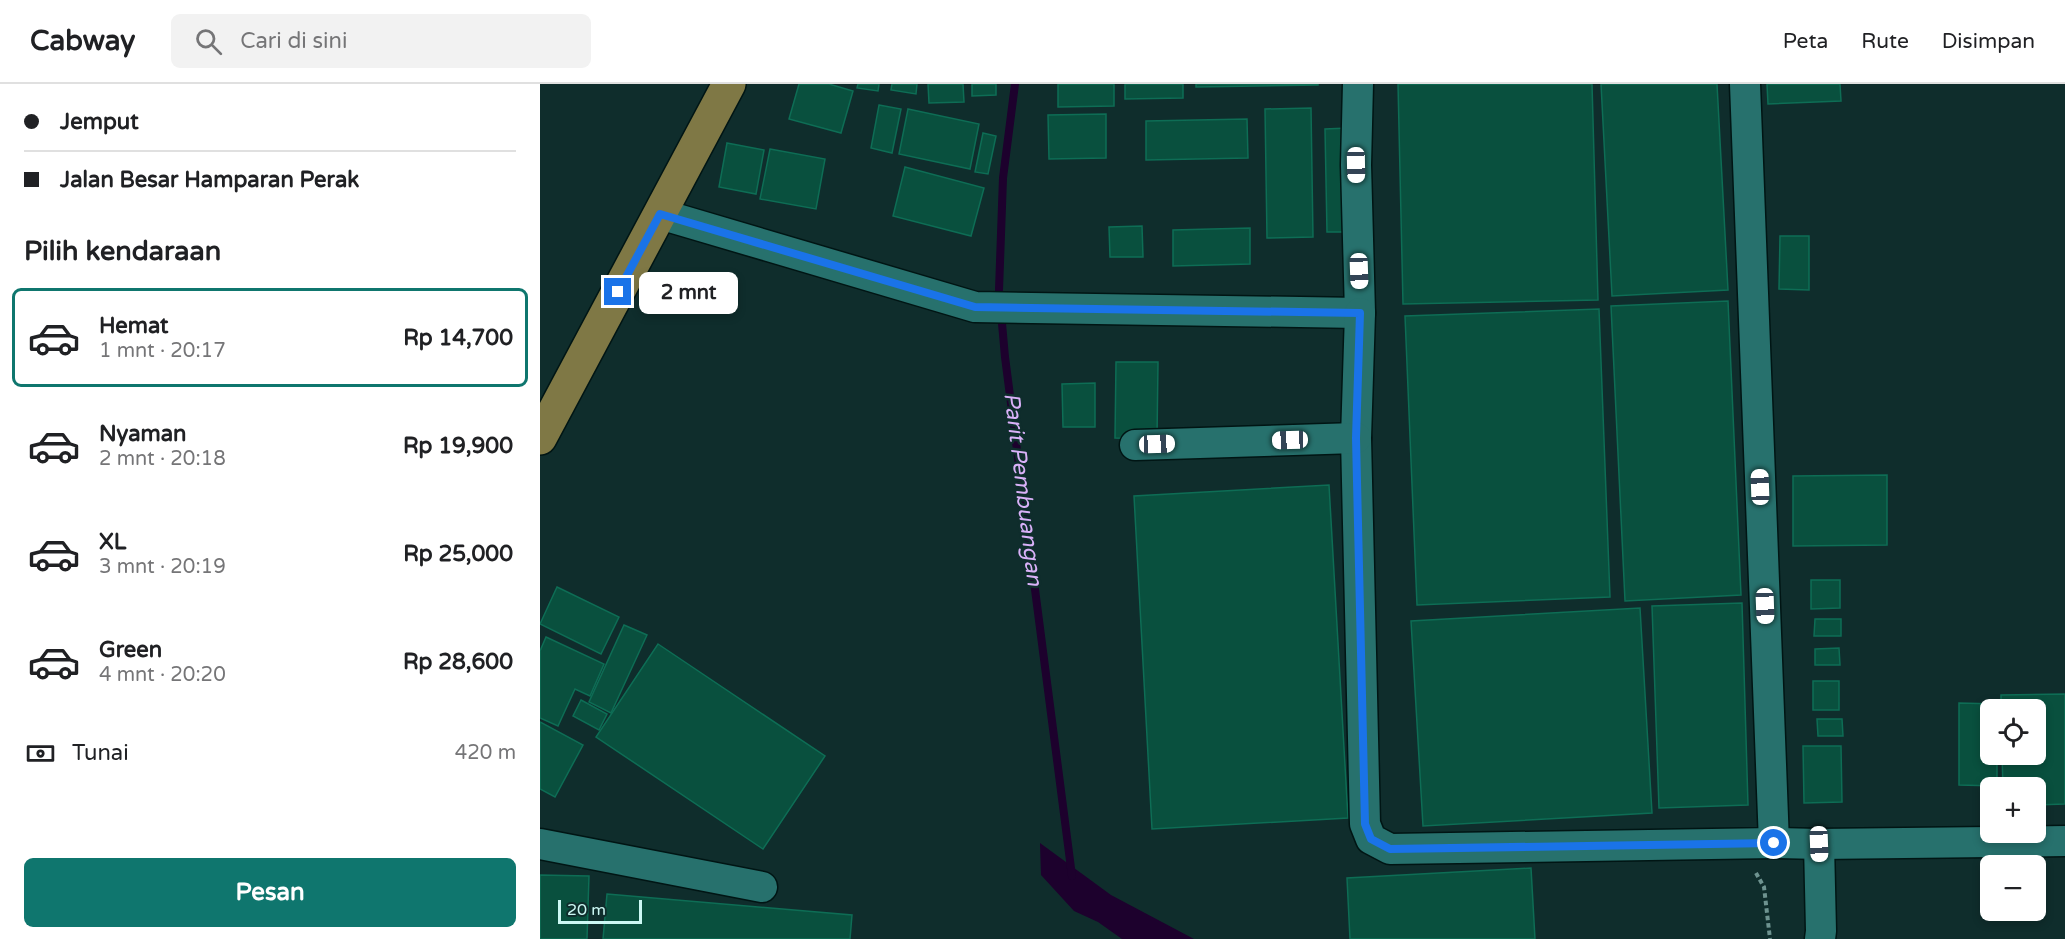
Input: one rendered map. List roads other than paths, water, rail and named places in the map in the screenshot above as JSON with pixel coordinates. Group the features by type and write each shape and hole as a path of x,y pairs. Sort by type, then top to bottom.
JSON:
{"main road":[{"path":"540,438 729,84"}],"lane":[{"path":"1358,84 1356,165 1360,313 1356,438 1365,824 1371,839 1390,849 1739,843 2065,841"},
{"path":"1744,84 1774,843"},
{"path":"660,214 975,307 1360,313"},
{"path":"1135,445 1356,438"},
{"path":"540,844 762,887"},
{"path":"1819,844 1820,939"}],"waterway":[{"name":"Parit Pembuangan","path":"1015,84 1003,178 999,290 1005,357 1072,876"}]}
